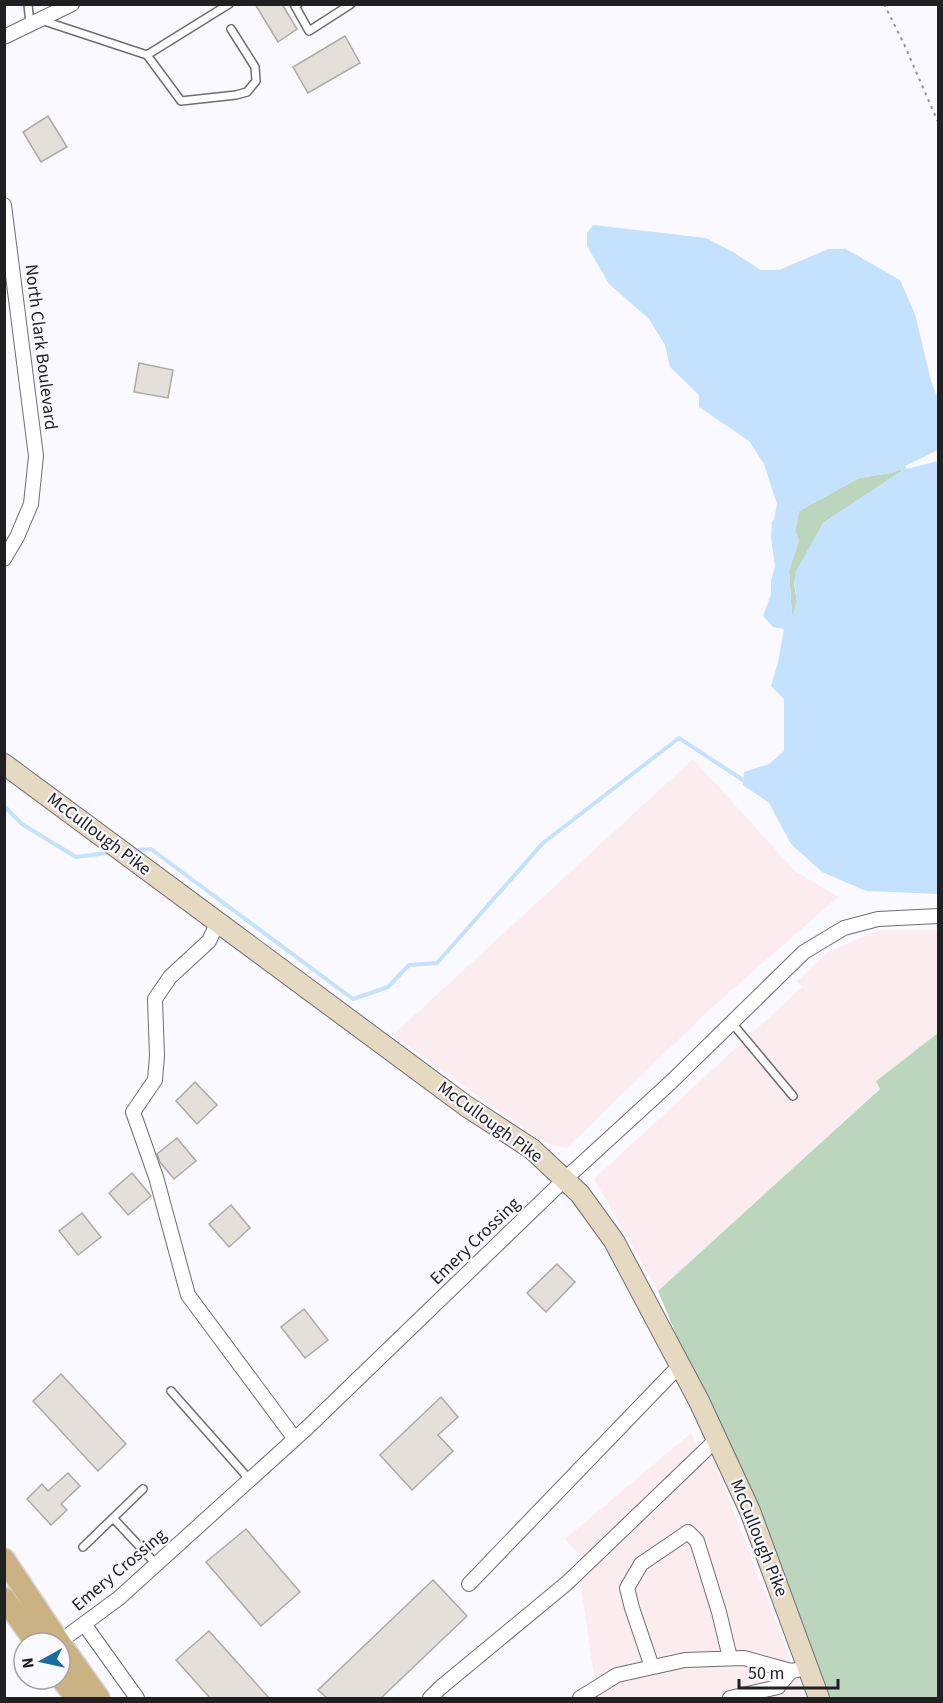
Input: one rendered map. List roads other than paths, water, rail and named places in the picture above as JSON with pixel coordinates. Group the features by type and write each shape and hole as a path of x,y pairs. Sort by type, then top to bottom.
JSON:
{"main road":[{"path":"4,1559 51,1631"},
{"path":"4,1598 27,1631"},
{"path":"72,1661 99,1698"}],"street":[{"path":"4,37 72,4"},
{"name":"North Clark Boulevard","path":"4,205 36,456 31,504 17,537 4,559"},
{"name":"McCullough Pike","path":"4,764 466,1106 532,1149 580,1194 614,1241 717,1439 750,1510 800,1669 819,1698"},
{"name":"Emery Crossing","path":"72,1633 119,1598 295,1439 564,1180 670,1083 804,952 844,928 878,919 939,916"},
{"path":"218,922 209,941 170,977 155,999 157,1056 155,1080 133,1112 156,1177 188,1295 295,1439"},
{"path":"469,1584 680,1365"},
{"path":"430,1698 567,1583 717,1439"},
{"path":"652,1667 627,1588 641,1564 687,1532 697,1541 719,1612 730,1658"},
{"path":"84,1623 137,1698"},
{"path":"580,1698 596,1694 617,1675 686,1660 744,1658 800,1669"},
{"path":"730,1698 778,1686 800,1669"}],"lane":[{"path":"28,4 36,22 147,55 181,101 236,95 247,92 256,81 255,67 231,29"},
{"path":"147,55 229,4"},
{"path":"298,4 295,6 309,31 351,4"},
{"path":"732,1023 794,1096"},
{"path":"171,1391 250,1480"},
{"path":"83,1546 143,1489"},
{"path":"112,1518 156,1564"}],"water":[{"path":"593,225 706,238 761,270 779,270 828,249 846,249 900,280 915,314 931,381 938,399 938,450 905,466 907,469 938,461 938,894 866,891 822,872 791,844 769,803 743,785 744,772 769,764 784,751 784,699 771,686 784,629 773,627 763,616 771,594 771,581 775,566 771,538 772,521 777,504 764,464 749,441 699,407 699,395 670,367 665,345 649,319 609,284 587,246 587,233","holes":["901,469 902,471 823,523 796,571 794,583 797,602 792,616 789,570 799,540 795,532 799,511 859,478 891,473"]}],"waterway":[{"path":"139,850 151,849 353,999 388,987 409,965 437,963 543,843 679,738 746,782"},
{"path":"4,806 22,824 76,857 107,853"}]}
